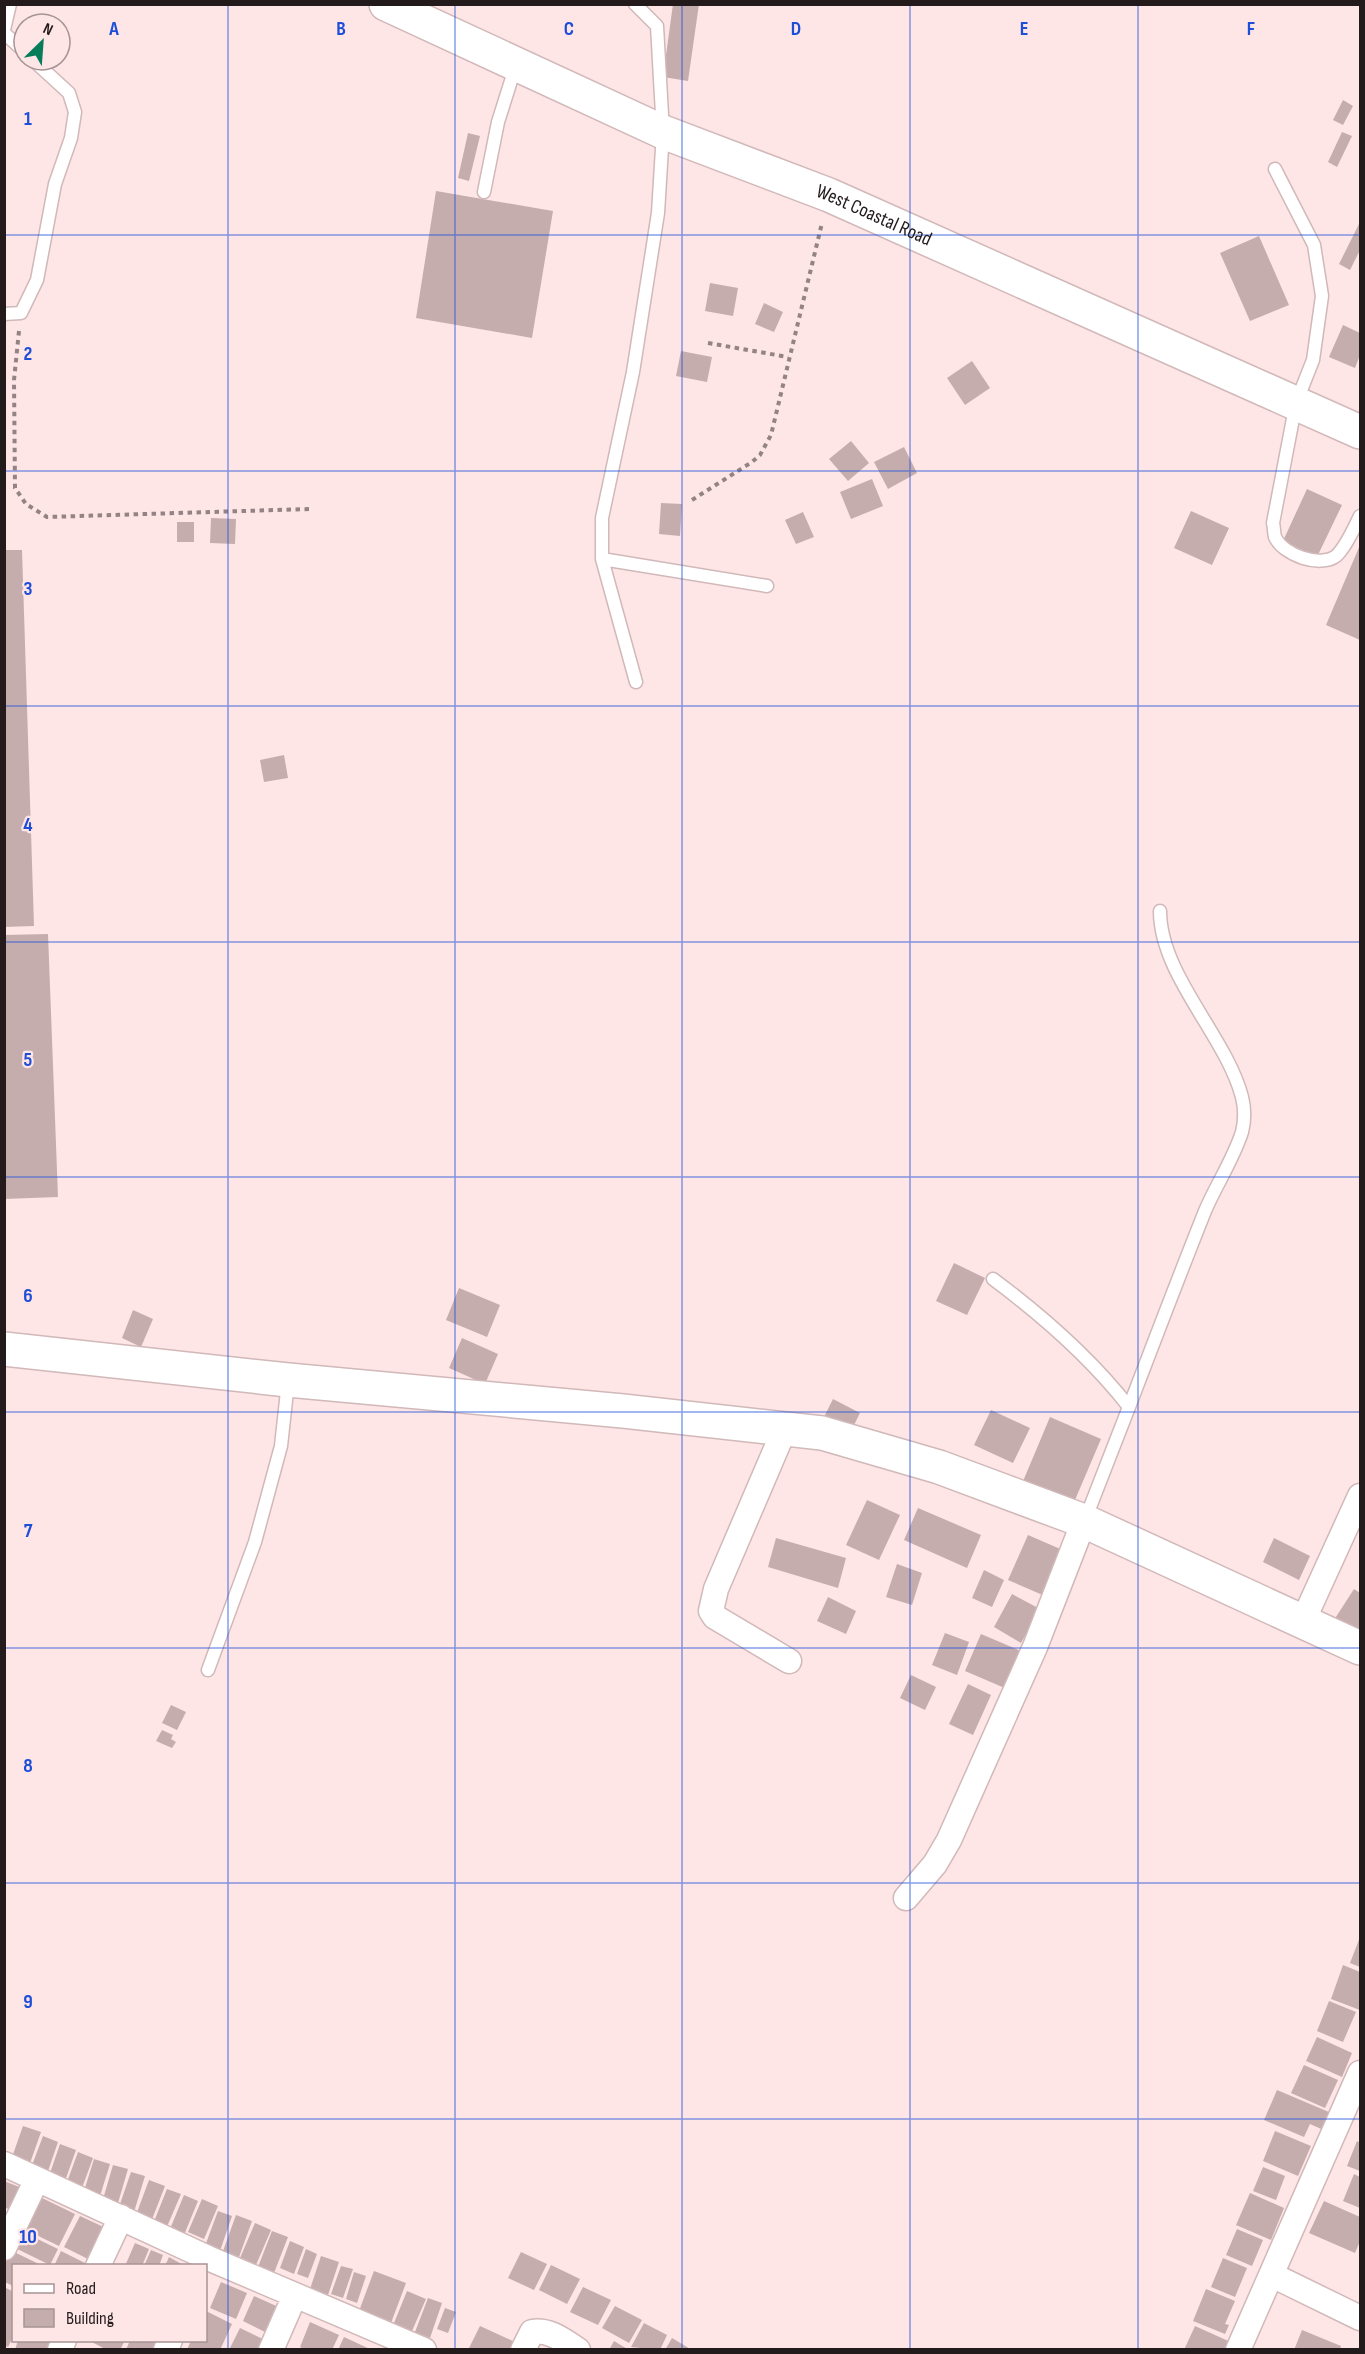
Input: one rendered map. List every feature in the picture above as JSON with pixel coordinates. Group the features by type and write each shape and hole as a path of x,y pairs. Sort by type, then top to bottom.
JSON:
{"street":[{"name":"West Coastal Road","path":"386,4 663,132 829,195 1360,432"},
{"path":"4,1348 288,1380 822,1433 939,1467 1084,1521 1360,1648"},
{"path":"784,1428 716,1589 711,1611 724,1623 789,1661"},
{"path":"1303,1621 1360,1496"},
{"path":"906,1898 935,1864 949,1840 1035,1647 1084,1521"},
{"path":"1239,2349 1360,2073"},
{"path":"4,2164 120,2217 206,2262 295,2295 389,2343 424,2349"},
{"path":"4,2248 37,2179"},
{"path":"98,2264 120,2217"},
{"path":"1272,2275 1360,2319"},
{"path":"271,2349 295,2295"},
{"path":"523,2349 532,2332 540,2331 547,2332 578,2349"}],"lane":[{"path":"4,32 10,4"},
{"path":"635,4 657,26 663,132 658,213 633,372 602,519 602,559 636,682"},
{"path":"484,192 498,122 516,64"},
{"path":"4,314 21,313 38,280 55,184 71,138 75,112 69,93 46,72"},
{"path":"1275,170 1314,245 1322,296 1313,360 1296,403 1273,523 1275,537 1284,547 1314,562 1325,562 1338,554 1360,516"},
{"path":"602,559 767,586"},
{"path":"1084,1521 1206,1209 1241,1133 1245,1113 1242,1095 1230,1069 1202,1020 1160,931 1160,911"},
{"path":"993,1279 1046,1319 1081,1351 1129,1407"},
{"path":"208,1670 255,1542 281,1446 288,1380"}],"path":[{"path":"692,500 760,454 771,435 829,195"},
{"path":"21,313 14,380 15,489 26,504 48,518 309,509"},
{"path":"708,343 788,357"}],"building":[{"path":"673,4 699,4 688,81 663,77"},
{"path":"1343,100 1353,106 1343,125 1333,120"},
{"path":"1342,132 1352,136 1337,167 1328,162"},
{"path":"468,133 480,136 469,181 458,178"},
{"path":"436,191 553,211 532,338 416,318"},
{"path":"1360,222 1360,250 1350,270 1339,264"},
{"path":"1259,236 1289,305 1250,321 1220,253"},
{"path":"710,283 738,288 733,316 705,311"},
{"path":"764,303 783,312 774,332 755,324"},
{"path":"1343,325 1360,333 1360,355 1355,368 1329,357"},
{"path":"681,351 712,357 707,382 676,376"},
{"path":"972,361 990,388 965,405 947,378"},
{"path":"851,441 869,463 848,481 829,459"},
{"path":"904,447 917,473 888,489 874,462"},
{"path":"872,479 883,506 851,519 840,492"},
{"path":"1307,489 1342,505 1317,557 1283,541"},
{"path":"661,503 682,504 680,536 659,534"},
{"path":"1191,511 1229,528 1212,565 1174,548"},
{"path":"803,512 814,537 796,544 785,520"},
{"path":"211,518 236,519 235,544 210,543"},
{"path":"177,522 194,522 194,542 177,542"},
{"path":"1360,545 1360,640 1326,625"},
{"path":"4,550 22,550 34,926 4,927"},
{"path":"284,755 288,778 264,782 260,760"},
{"path":"48,934 58,1197 4,1199 4,935"},
{"path":"954,1263 985,1278 967,1315 936,1301"},
{"path":"459,1288 500,1305 487,1337 446,1320"},
{"path":"133,1310 153,1319 141,1347 122,1338"},
{"path":"462,1338 498,1354 485,1384 449,1368"},
{"path":"833,1399 860,1413 849,1435 822,1421"},
{"path":"991,1410 1030,1428 1013,1463 974,1445"},
{"path":"1050,1417 1101,1439 1072,1507 1021,1486"},
{"path":"867,1500 900,1515 879,1560 846,1545"},
{"path":"918,1508 981,1535 967,1568 904,1540"},
{"path":"1028,1535 1065,1551 1045,1596 1008,1580"},
{"path":"776,1538 846,1558 838,1588 768,1567"},
{"path":"1274,1538 1310,1556 1299,1580 1263,1562"},
{"path":"897,1564 922,1573 912,1605 886,1597"},
{"path":"984,1570 1004,1580 992,1607 972,1598"},
{"path":"1354,1589 1360,1593 1360,1636 1334,1620"},
{"path":"1012,1594 1040,1609 1021,1643 994,1627"},
{"path":"828,1597 856,1611 846,1634 817,1621"},
{"path":"945,1633 969,1642 957,1675 932,1665"},
{"path":"981,1634 1023,1652 1007,1689 965,1671"},
{"path":"911,1675 936,1687 925,1710 900,1698"},
{"path":"968,1684 991,1695 973,1735 949,1724"},
{"path":"171,1705 186,1712 177,1730 162,1723"},
{"path":"162,1730 173,1735 171,1739 176,1742 172,1748 156,1741"},
{"path":"1360,1937 1360,1967 1350,1963"},
{"path":"1343,1965 1360,1972 1360,2010 1331,1999"},
{"path":"1329,2001 1356,2012 1343,2042 1317,2031"},
{"path":"1317,2037 1352,2053 1342,2077 1306,2061"},
{"path":"1304,2065 1338,2080 1325,2108 1291,2093"},
{"path":"1277,2090 1336,2115 1328,2132 1310,2124 1304,2137 1264,2120"},
{"path":"23,2126 41,2132 29,2166 11,2160"},
{"path":"1275,2131 1311,2146 1298,2176 1263,2161"},
{"path":"43,2136 58,2142 47,2174 31,2168"},
{"path":"1357,2141 1360,2143 1360,2171 1347,2166"},
{"path":"60,2144 76,2150 65,2181 49,2176"},
{"path":"78,2152 93,2158 82,2188 67,2182"},
{"path":"94,2159 110,2164 100,2196 84,2191"},
{"path":"113,2165 128,2169 118,2203 103,2199"},
{"path":"1263,2167 1285,2176 1276,2200 1253,2191"},
{"path":"131,2172 145,2176 134,2212 119,2207"},
{"path":"1354,2174 1360,2177 1360,2208 1343,2201"},
{"path":"149,2180 165,2186 151,2222 136,2215"},
{"path":"4,2181 27,2190 17,2213 4,2207"},
{"path":"167,2189 181,2194 166,2229 153,2224"},
{"path":"1250,2193 1284,2208 1271,2240 1236,2225"},
{"path":"184,2195 198,2201 184,2235 170,2229"},
{"path":"42,2198 75,2214 59,2246 26,2230"},
{"path":"202,2199 218,2206 204,2239 188,2232"},
{"path":"1324,2201 1360,2217 1360,2241 1355,2253 1309,2233"},
{"path":"218,2211 232,2216 220,2251 205,2246"},
{"path":"236,2215 252,2221 239,2257 223,2251"},
{"path":"80,2216 110,2230 94,2262 64,2247"},
{"path":"255,2223 271,2230 256,2265 240,2258"},
{"path":"17,2229 58,2249 50,2264 48,2264 9,2245"},
{"path":"1237,2229 1263,2240 1252,2266 1226,2255"},
{"path":"272,2231 288,2237 274,2273 258,2267"},
{"path":"290,2241 304,2247 294,2274 280,2268"},
{"path":"135,2243 149,2249 143,2264 126,2264"},
{"path":"306,2249 317,2254 308,2278 297,2274"},
{"path":"10,2250 39,2264 12,2264 12,2285 4,2282 4,2263"},
{"path":"151,2250 163,2255 160,2264 145,2264"},
{"path":"61,2251 87,2264 55,2264"},
{"path":"521,2252 547,2264 534,2290 508,2278"},
{"path":"321,2256 339,2262 327,2298 309,2292"},
{"path":"169,2257 181,2264 166,2264"},
{"path":"1223,2258 1247,2268 1235,2297 1211,2287"},
{"path":"551,2265 580,2279 567,2304 539,2290"},
{"path":"341,2266 353,2269 343,2298 331,2294"},
{"path":"374,2271 406,2283 391,2323 359,2311"},
{"path":"354,2272 366,2276 357,2303 346,2299"},
{"path":"221,2282 247,2293 236,2319 210,2308"},
{"path":"4,2287 12,2291 12,2339 8,2347 4,2345"},
{"path":"583,2287 611,2300 598,2325 570,2312"},
{"path":"1206,2289 1235,2301 1225,2324 1229,2325 1225,2334 1193,2321"},
{"path":"407,2291 426,2299 412,2331 394,2323"},
{"path":"254,2296 283,2309 271,2335 243,2321"},
{"path":"428,2298 442,2303 430,2338 415,2332"},
{"path":"615,2306 642,2320 629,2343 602,2328"},
{"path":"445,2308 456,2312 448,2333 437,2329"},
{"path":"207,2312 232,2324 220,2350 187,2350 190,2342 207,2342"},
{"path":"310,2322 339,2335 332,2350 306,2350 300,2347"},
{"path":"644,2323 667,2335 660,2350 631,2347"},
{"path":"480,2326 517,2343 514,2350 468,2350"},
{"path":"1195,2326 1235,2344 1233,2350 1184,2350"},
{"path":"240,2328 269,2342 265,2350 229,2350"},
{"path":"1302,2330 1341,2346 1340,2350 1294,2350"},
{"path":"344,2337 372,2350 338,2350"},
{"path":"672,2338 692,2350 665,2350"},
{"path":"614,2341 629,2350 609,2350"},
{"path":"17,2342 54,2342 51,2350 15,2350"},
{"path":"92,2342 124,2342 120,2350 107,2350"},
{"path":"129,2342 167,2342 164,2350 126,2350"}]}
